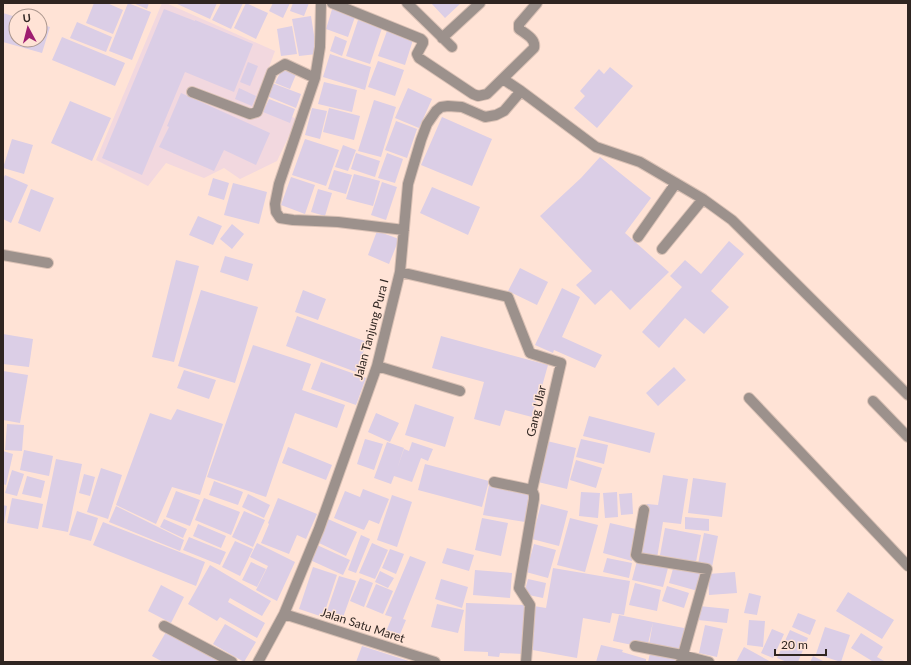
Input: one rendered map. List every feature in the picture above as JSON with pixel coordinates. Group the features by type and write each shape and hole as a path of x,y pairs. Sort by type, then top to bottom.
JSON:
{"street":[{"path":"322,3 320,47 315,78 279,184 275,204 276,212 280,218 293,220 338,222 404,230"},
{"path":"332,3 421,39 423,43 417,54 419,58 476,96 487,94 534,46 534,41 520,29 519,26 520,22 537,3"},
{"path":"407,3 452,47"},
{"path":"442,38 480,3"},
{"path":"192,92 250,114 257,112 272,72 285,64 315,78"},
{"path":"503,79 596,147 640,162 702,199 732,220 908,395"},
{"name":"Jalan Tanjung Pura I","path":"258,662 284,614 319,529 377,366 400,272 408,184 427,124 433,113 438,108 448,106 462,107 485,116 496,115 504,111 521,91"},
{"path":"638,237 676,183"},
{"path":"662,249 702,199"},
{"path":"3,255 48,263"},
{"name":"Gang Ular","path":"400,272 508,297 530,353 561,363 532,490 534,499 518,588 530,605 526,662"},
{"path":"377,366 460,390"},
{"path":"749,398 908,566"},
{"path":"873,401 908,436"},
{"path":"494,482 532,490"},
{"path":"644,510 636,555 639,558 707,569 681,659"},
{"name":"Jalan Satu Maret","path":"284,614 435,662"},
{"path":"164,626 232,662"},
{"path":"635,646 681,659 709,662"}],"shaded area":[{"path":"162,3 166,3 275,51 256,102 297,119 277,161 240,179 224,168 204,178 166,163 148,186 96,160"}],"building":[{"path":"94,3 107,3 123,10 113,34 86,23"},
{"path":"128,3 151,12 132,60 109,51"},
{"path":"133,3 149,3 147,9"},
{"path":"175,3 217,3 210,19"},
{"path":"221,3 243,3 231,29 212,20"},
{"path":"246,3 268,13 256,39 234,28"},
{"path":"273,3 290,3 283,18 269,11"},
{"path":"293,3 309,3 304,16 290,11"},
{"path":"431,3 461,3 445,18"},
{"path":"333,6 356,14 348,37 326,29"},
{"path":"164,9 253,44 234,92 185,72 142,175 102,158"},
{"path":"3,13 8,15 8,43 3,42"},
{"path":"311,16 317,54 299,56 292,19"},
{"path":"358,20 382,28 370,64 346,56"},
{"path":"77,22 112,37 106,52 70,38"},
{"path":"292,26 297,54 281,56 277,29"},
{"path":"387,31 413,40 405,65 378,56"},
{"path":"335,36 347,41 342,56 330,51"},
{"path":"62,37 125,63 115,86 52,60"},
{"path":"24,48 44,48 42,53"},
{"path":"330,54 371,67 365,90 323,77"},
{"path":"378,61 404,70 395,96 368,87"},
{"path":"248,62 258,66 250,86 240,82"},
{"path":"283,67 297,72 290,89 275,83"},
{"path":"610,67 633,86 597,128 574,108 585,96 580,91 599,69 604,74"},
{"path":"324,82 357,90 352,112 318,104"},
{"path":"272,83 301,94 296,108 267,96"},
{"path":"239,88 256,96 252,106 235,99"},
{"path":"408,88 432,99 419,128 395,118"},
{"path":"181,93 270,133 256,165 224,150 214,171 159,147 169,127 167,126"},
{"path":"269,99 295,109 290,123 263,112"},
{"path":"374,100 396,107 381,157 358,151"},
{"path":"70,101 111,118 92,161 51,143"},
{"path":"312,108 327,111 320,139 305,135"},
{"path":"329,108 360,116 354,140 323,132"},
{"path":"442,117 492,139 472,186 421,165"},
{"path":"396,121 417,129 407,158 385,150"},
{"path":"12,139 33,145 24,174 3,168"},
{"path":"305,139 339,150 326,186 292,175"},
{"path":"343,145 356,150 348,171 335,167"},
{"path":"356,153 380,161 375,177 351,169"},
{"path":"387,153 403,159 395,183 378,178"},
{"path":"600,157 651,198 625,233 669,272 630,310 611,290 595,305 576,285 592,271 540,216 581,178"},
{"path":"334,170 352,175 346,194 328,189"},
{"path":"354,174 380,181 373,206 346,199"},
{"path":"5,175 28,185 11,223 3,219 3,179"},
{"path":"291,177 315,185 305,214 281,205"},
{"path":"213,178 229,183 224,200 208,195"},
{"path":"382,182 397,187 386,220 371,215"},
{"path":"233,183 267,192 259,224 224,215"},
{"path":"432,187 480,207 468,235 420,213"},
{"path":"31,189 54,198 40,232 18,223"},
{"path":"318,189 332,193 325,216 311,212"},
{"path":"198,216 222,226 213,245 189,235"},
{"path":"232,224 244,234 232,249 220,239"},
{"path":"377,231 399,239 389,264 368,255"},
{"path":"729,241 744,254 711,291 729,307 704,334 685,318 659,348 642,332 682,287 670,276 685,260 701,274"},
{"path":"225,256 253,264 248,281 220,272"},
{"path":"176,260 199,266 174,362 152,357"},
{"path":"520,268 548,282 537,305 508,291"},
{"path":"562,288 580,297 562,337 602,355 595,368 554,350 553,353 535,345"},
{"path":"201,290 258,307 235,383 178,366"},
{"path":"303,290 326,299 318,320 295,312"},
{"path":"297,316 367,342 356,372 286,346"},
{"path":"3,334 33,339 29,367 3,364"},
{"path":"441,336 548,365 532,417 505,410 500,426 474,419 484,382 432,368"},
{"path":"253,345 311,364 302,390 345,405 337,428 295,413 266,497 207,477"},
{"path":"321,362 366,378 356,405 311,389"},
{"path":"674,367 686,380 658,406 646,393"},
{"path":"184,370 216,380 209,399 177,388"},
{"path":"3,371 28,375 20,423 3,420"},
{"path":"415,404 454,417 445,447 405,435"},
{"path":"177,409 223,424 200,495 172,487 156,524 116,505 150,413 171,420"},
{"path":"376,413 399,423 390,442 368,432"},
{"path":"589,416 655,433 650,453 583,436"},
{"path":"7,424 24,425 22,451 5,450"},
{"path":"365,439 383,444 374,470 357,464"},
{"path":"581,439 608,445 604,464 576,457"},
{"path":"547,441 576,448 567,489 538,482"},
{"path":"387,442 404,448 397,469 404,449 409,451 412,442 433,449 428,461 421,458 412,482 394,476 391,484 374,478"},
{"path":"288,447 332,465 326,480 282,463"},
{"path":"24,450 53,456 49,476 20,470"},
{"path":"3,451 13,454 6,485 3,484"},
{"path":"56,459 82,464 68,532 42,527"},
{"path":"576,460 602,468 596,488 570,480"},
{"path":"425,464 489,481 482,507 418,490"},
{"path":"101,468 122,475 108,519 87,512"},
{"path":"12,470 24,474 17,496 5,493"},
{"path":"84,474 95,477 90,496 79,493"},
{"path":"663,475 688,479 681,524 663,522 657,558 638,554 647,504 658,505"},
{"path":"27,476 45,481 41,498 22,494"},
{"path":"693,478 726,483 722,517 688,513"},
{"path":"214,481 243,492 238,505 209,495"},
{"path":"489,485 530,493 525,522 483,515"},
{"path":"363,489 389,499 379,524 369,520 364,530 334,518 345,491 360,497"},
{"path":"176,491 200,500 190,526 166,517"},
{"path":"581,492 600,493 598,518 579,516"},
{"path":"617,492 618,517 605,518 603,493"},
{"path":"632,493 633,514 621,515 619,494"},
{"path":"248,494 270,505 264,518 242,507"},
{"path":"392,495 412,502 397,547 377,540"},
{"path":"12,498 43,504 38,529 7,523"},
{"path":"204,498 240,512 231,535 195,520"},
{"path":"278,498 317,514 306,539 297,535 289,554 261,543"},
{"path":"541,504 568,511 559,546 532,539"},
{"path":"3,505 7,506 4,524 3,524"},
{"path":"116,506 184,540 180,551 109,522"},
{"path":"77,511 98,518 91,541 69,535"},
{"path":"244,511 265,520 253,547 232,537"},
{"path":"685,517 709,519 709,531 685,529"},
{"path":"482,518 508,523 501,556 475,550"},
{"path":"570,518 598,525 585,572 557,565"},
{"path":"164,519 187,529 183,538 160,527"},
{"path":"328,519 357,532 346,556 317,542"},
{"path":"103,522 205,562 196,586 93,545"},
{"path":"610,523 640,530 632,561 603,553"},
{"path":"198,524 226,536 221,548 193,536"},
{"path":"665,528 701,535 696,562 660,555"},
{"path":"704,533 718,536 712,567 698,564"},
{"path":"361,535 370,539 356,573 348,570"},
{"path":"189,537 226,552 220,565 183,550"},
{"path":"235,541 253,549 240,576 222,567"},
{"path":"257,543 295,562 277,601 256,590 268,566 250,557"},
{"path":"372,543 388,550 375,579 359,573"},
{"path":"534,544 556,550 548,578 526,572"},
{"path":"317,545 350,560 343,575 310,560"},
{"path":"447,548 474,555 469,571 442,563"},
{"path":"390,549 404,554 396,574 382,568"},
{"path":"410,556 426,562 403,619 406,620 398,639 385,634 392,617 385,615"},
{"path":"607,558 632,563 629,578 603,572"},
{"path":"637,561 668,568 663,587 632,580"},
{"path":"251,562 266,569 257,587 242,580"},
{"path":"210,565 271,601 262,616 230,598 228,602 265,623 257,638 220,617 217,621 188,604"},
{"path":"674,565 704,574 698,591 669,583"},
{"path":"313,567 337,575 323,617 299,609"},
{"path":"553,568 630,581 624,615 612,613 610,623 583,618 577,658 527,649 534,606 546,608"},
{"path":"475,570 512,573 510,598 473,595"},
{"path":"380,571 394,578 388,588 375,582"},
{"path":"735,572 737,593 709,595 708,574"},
{"path":"339,576 356,581 341,623 325,617"},
{"path":"360,578 373,583 364,607 350,601"},
{"path":"441,579 468,587 462,608 435,599"},
{"path":"528,579 546,583 543,598 524,594"},
{"path":"635,583 661,590 657,611 629,605"},
{"path":"376,584 393,591 383,614 366,607"},
{"path":"161,585 184,597 171,623 148,611"},
{"path":"667,586 689,593 684,608 662,601"},
{"path":"848,592 894,620 882,639 836,611"},
{"path":"749,593 761,596 757,615 744,613"},
{"path":"466,603 525,605 523,654 500,653 499,657 488,656 488,652 464,651"},
{"path":"437,604 464,610 458,633 431,627"},
{"path":"699,606 729,609 727,623 698,620"},
{"path":"798,613 816,620 810,635 792,627"},
{"path":"619,615 653,622 647,648 613,641"},
{"path":"749,620 765,621 763,647 747,645"},
{"path":"653,622 689,629 682,651 649,645"},
{"path":"225,624 256,642 244,662 213,644"},
{"path":"705,625 723,629 717,657 699,653"},
{"path":"825,627 850,635 841,662 816,654"},
{"path":"772,629 784,634 773,658 761,653"},
{"path":"790,630 808,638 798,662 787,662 777,658"},
{"path":"166,632 220,662 163,662 152,656"},
{"path":"861,633 883,647 877,657 886,662 871,662 872,661 851,648"},
{"path":"601,645 623,650 622,652 646,659 646,662 596,662"},
{"path":"362,646 412,662 356,662"},
{"path":"744,647 771,662 736,662"},
{"path":"650,653 676,659 675,662 648,662"},
{"path":"813,656 825,662 810,662"}]}
